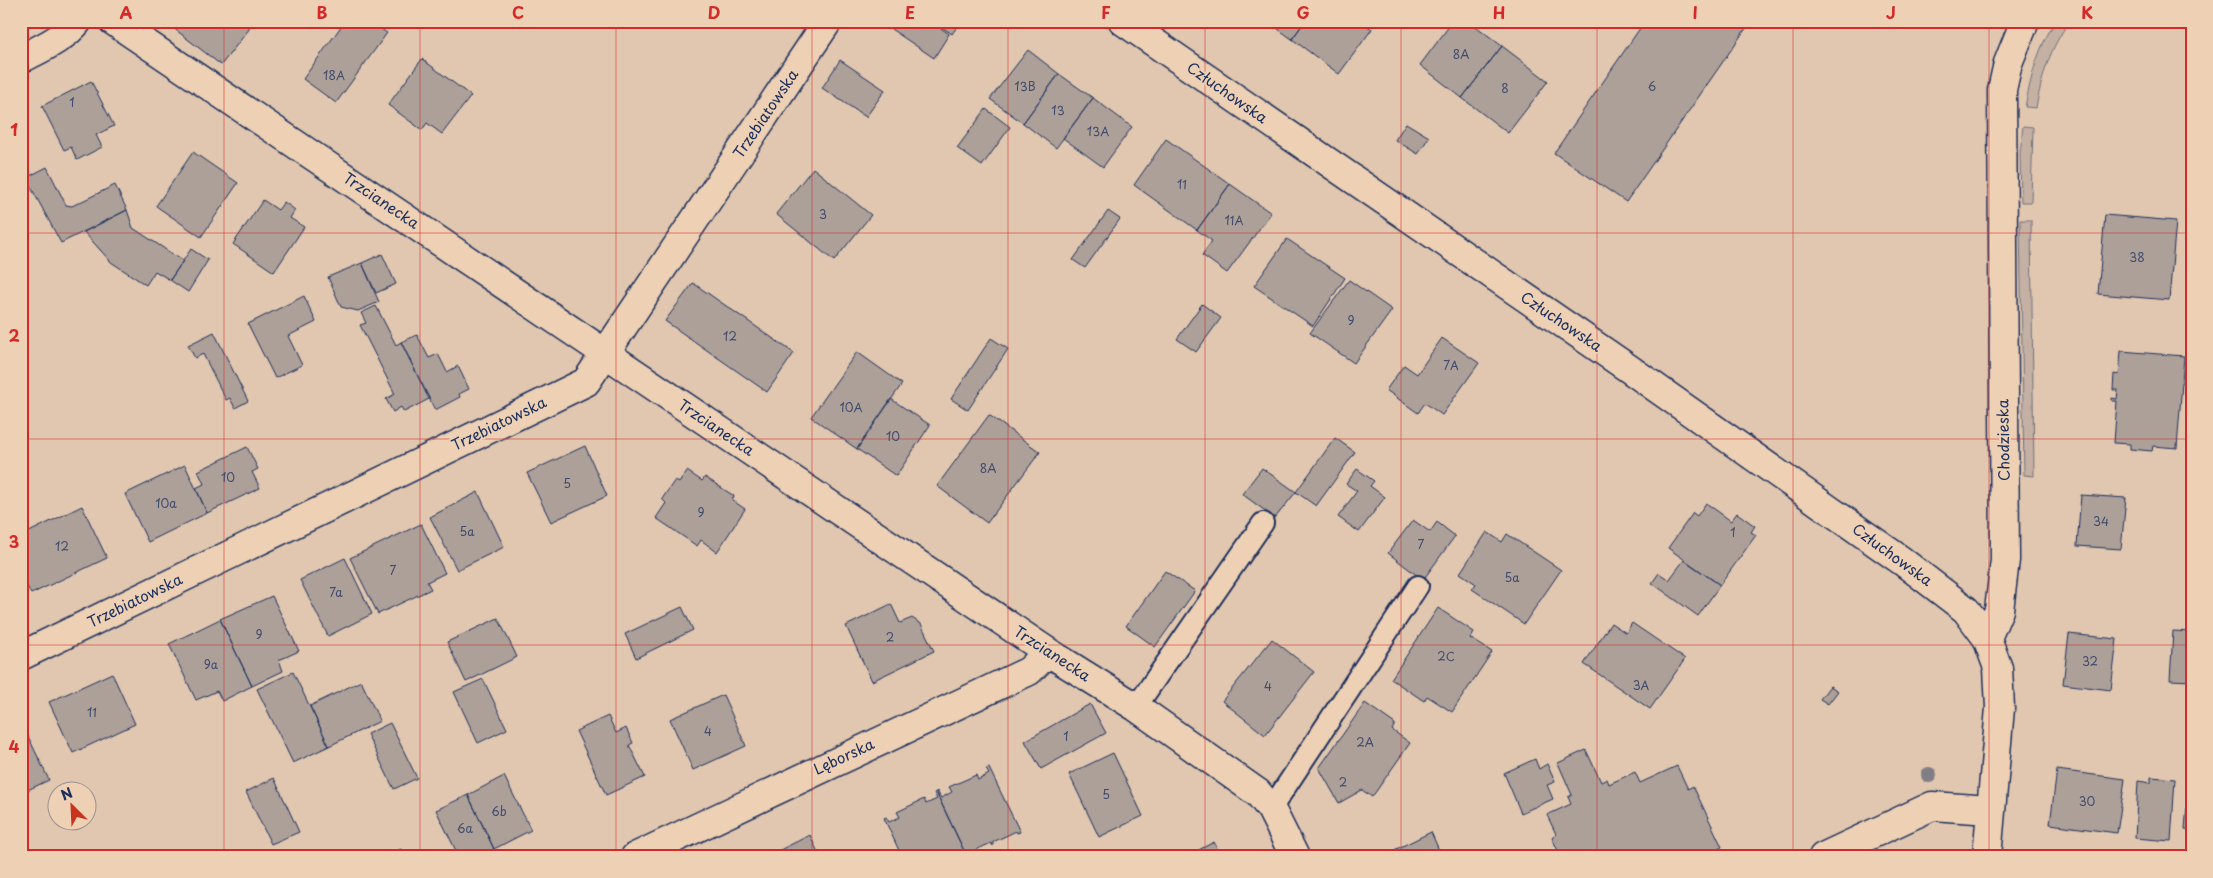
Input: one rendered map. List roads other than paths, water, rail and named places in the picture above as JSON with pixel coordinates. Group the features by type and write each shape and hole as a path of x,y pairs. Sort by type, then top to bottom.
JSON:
{"street":[{"path":"21,59 40,50 74,27 78,21"},
{"name":"Trzcianecka","path":"113,21 1048,652 1136,707 1258,793 1271,809 1296,857"},
{"name":"Trzebiatowska","path":"21,656 586,382 828,21"},
{"name":"Człuchowska","path":"1123,21 1628,368 1902,561 1966,610 1987,638"},
{"name":"Chodzieska","path":"1987,638 1999,610 2005,560 2002,90 2008,64 2025,21"},
{"path":"1987,638 1998,668 2000,708 1987,857"},
{"name":"Lęborska","path":"635,857 1029,671 1048,652"},
{"path":"1823,857 1932,806 1990,810"}],"lane":[{"path":"1136,707 1263,523"},
{"path":"1271,809 1418,586"}]}
